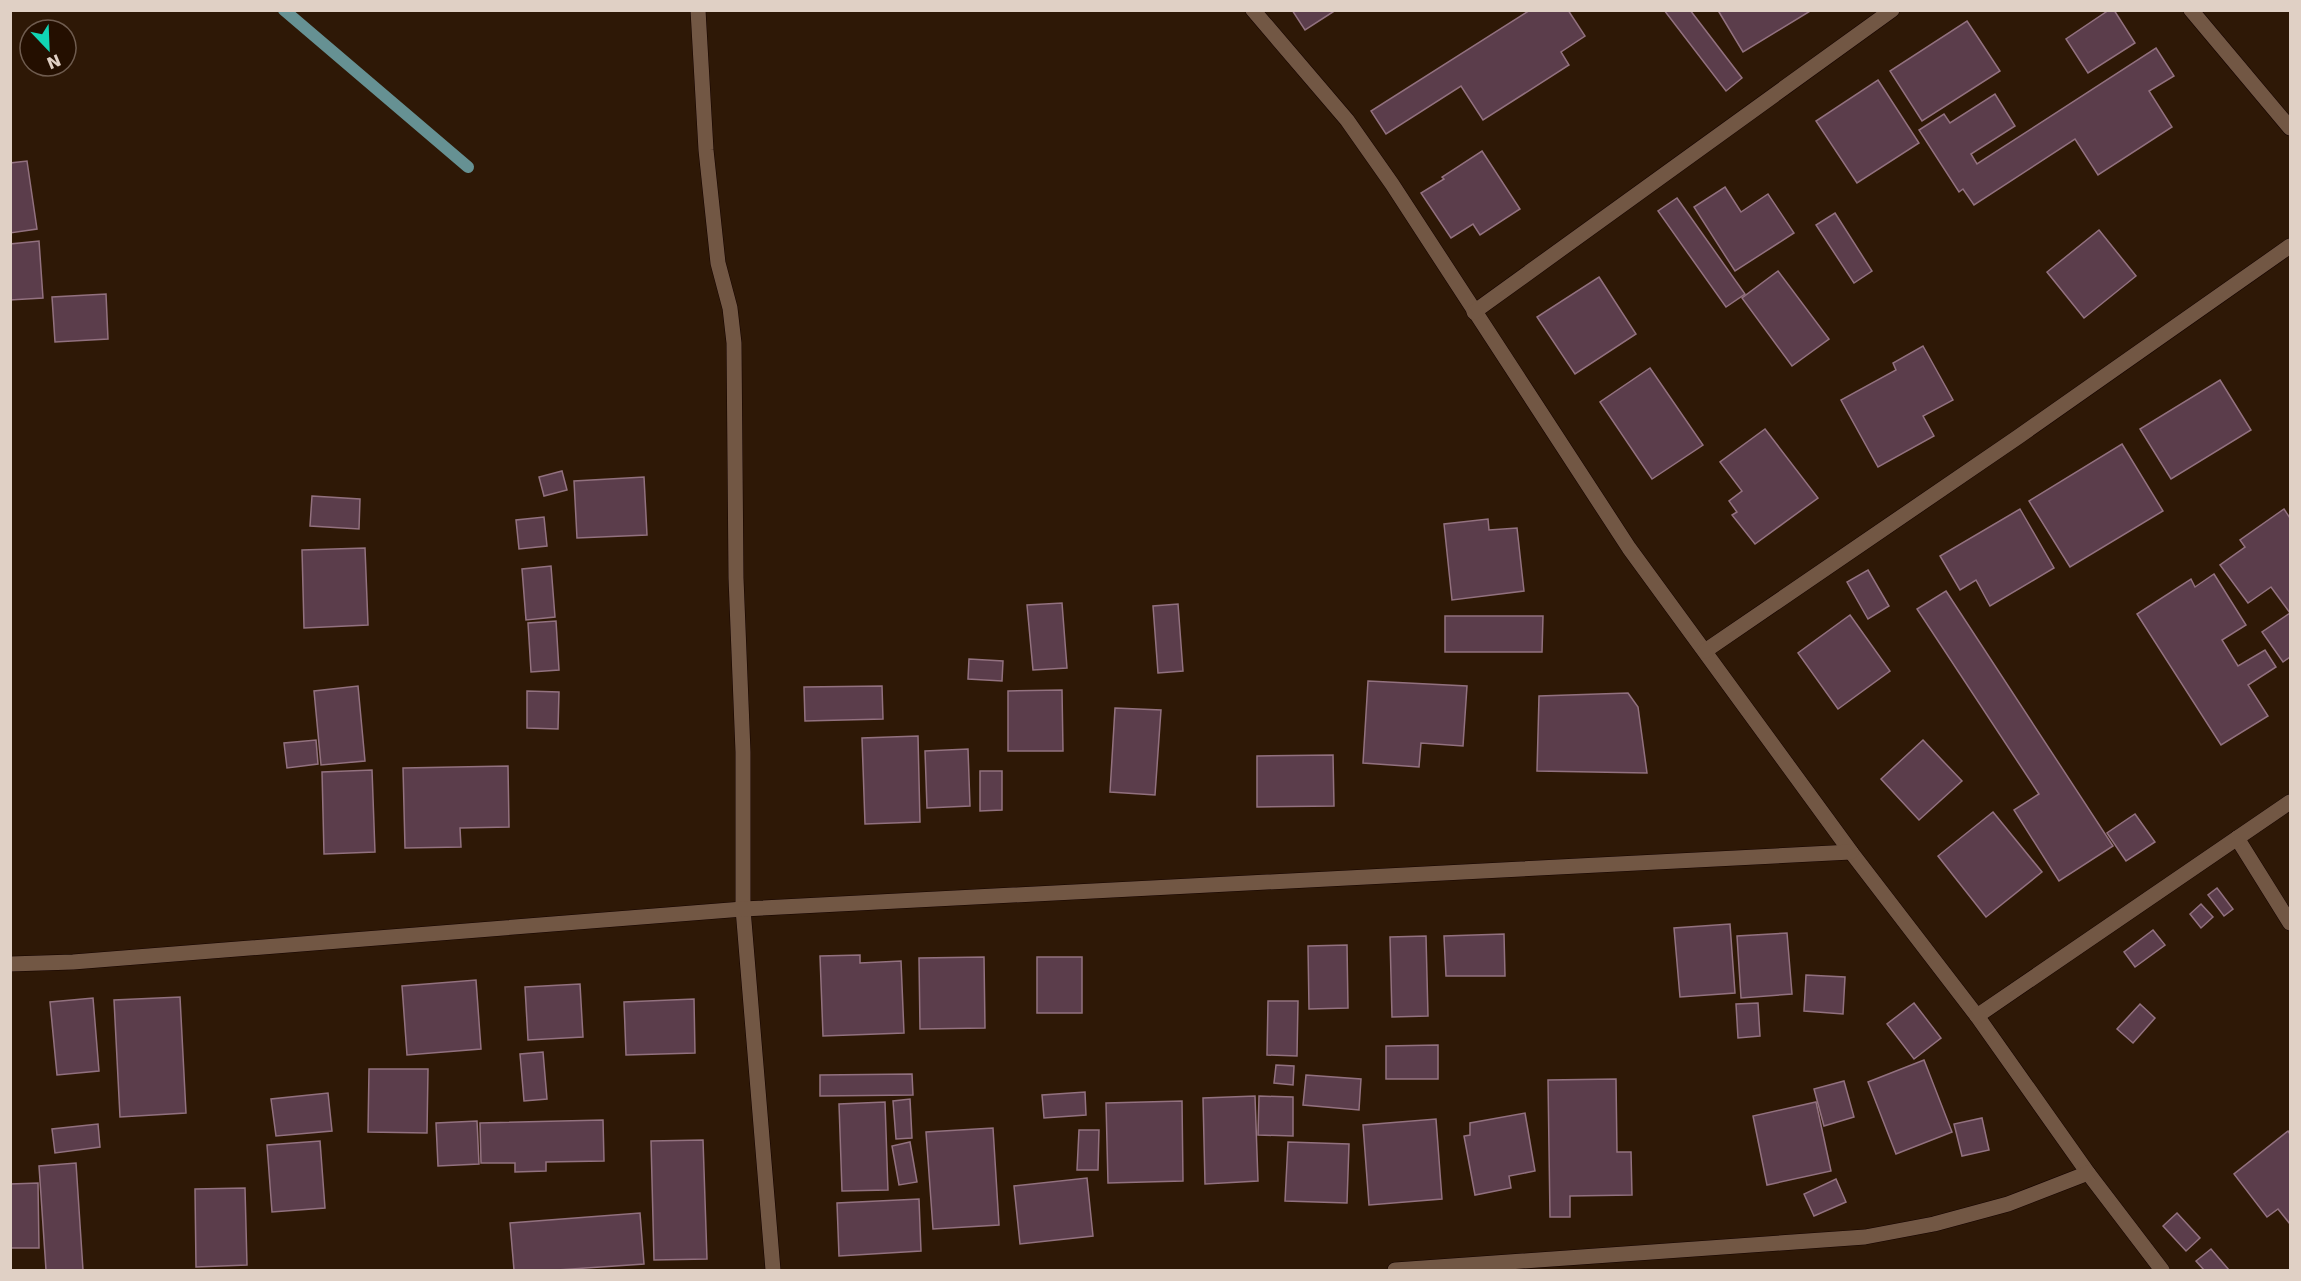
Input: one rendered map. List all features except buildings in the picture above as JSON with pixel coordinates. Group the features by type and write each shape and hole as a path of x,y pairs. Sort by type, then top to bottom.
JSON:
{"street":[{"path":"698,10 706,150 718,263 730,308 734,343 743,909 774,1270"},
{"path":"1253,10 1347,120 1392,184 1629,548 1851,852 1977,1016 2088,1173 2162,1270"},
{"path":"1474,312 1892,10"},
{"path":"2191,10 2290,128"},
{"path":"1705,651 2008,444 2290,246"},
{"path":"1977,1016 2290,802"},
{"path":"2237,837 2290,923"},
{"path":"10,964 73,962 743,909 1851,852"},
{"path":"1395,1270 1865,1237 1934,1224 2008,1204 2088,1173"}],"waterway":[{"path":"284,10 468,167"}]}
